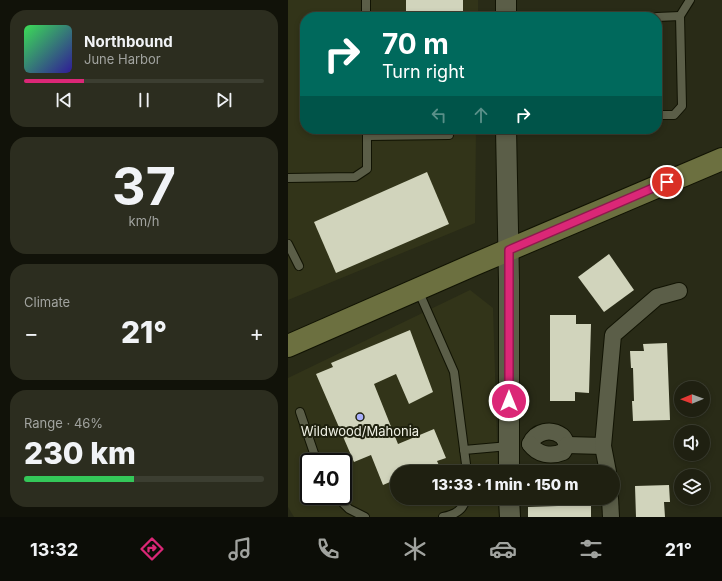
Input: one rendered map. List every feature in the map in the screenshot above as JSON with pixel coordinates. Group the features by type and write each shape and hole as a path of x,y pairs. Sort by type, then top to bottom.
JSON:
{"main road":[{"path":"288,346 722,158"}],"street":[{"path":"506,0 506,12"},
{"path":"506,134 509,250 509,465"},
{"path":"607,465 603,446 613,335 657,297 679,292"},
{"path":"530,444 537,434 544,432 554,433 563,437 567,445"},
{"path":"509,446 530,444"},
{"path":"530,444 535,450 545,454 556,455 563,452 567,445"},
{"path":"567,445 603,446"},
{"path":"509,505 510,517"},
{"path":"610,505 611,517"}],"lane":[{"path":"366,0 366,12"},
{"path":"662,115 674,115 682,106 680,16 690,0"},
{"path":"662,17 680,16"},
{"path":"288,178 354,177 367,169 367,134"},
{"path":"422,134 449,135"},
{"path":"288,244 298,266"},
{"path":"418,290 454,372 466,465"},
{"path":"300,412 314,453"},
{"path":"464,450 509,446"},
{"path":"344,505 349,510 365,517"},
{"path":"443,517 454,515 464,505"}],"shaded area":[{"path":"288,0 478,0 478,12 300,12 300,134 476,134 475,223 288,300"},
{"path":"470,290 493,308 498,465 390,465 390,505 498,505 499,517 294,517 288,507 288,378"}],"building":[{"path":"406,0 463,0 463,12 406,12"},
{"path":"427,172 449,224 336,273 314,222"},
{"path":"609,254 634,290 604,312 578,277"},
{"path":"550,315 576,315 576,324 591,324 589,393 575,392 575,401 550,401"},
{"name":"Wildwood/Mahonia","path":"410,330 433,392 409,404 396,374 374,384 398,444 434,429 446,458 437,461 439,465 390,465 390,482 383,485 371,455 354,462 352,453 350,453 316,374 333,367 331,363"},
{"path":"667,343 670,420 633,421 633,368 631,368 630,351 644,351 643,344"},
{"path":"669,485 670,502 664,502 665,517 636,517 635,486"},
{"path":"591,505 591,517 528,517 528,507"}],"place":[{"name":"Wildwood/Mahonia","path":"360,417"}],"route":[{"path":"509,401 509,250 667,182"}]}
